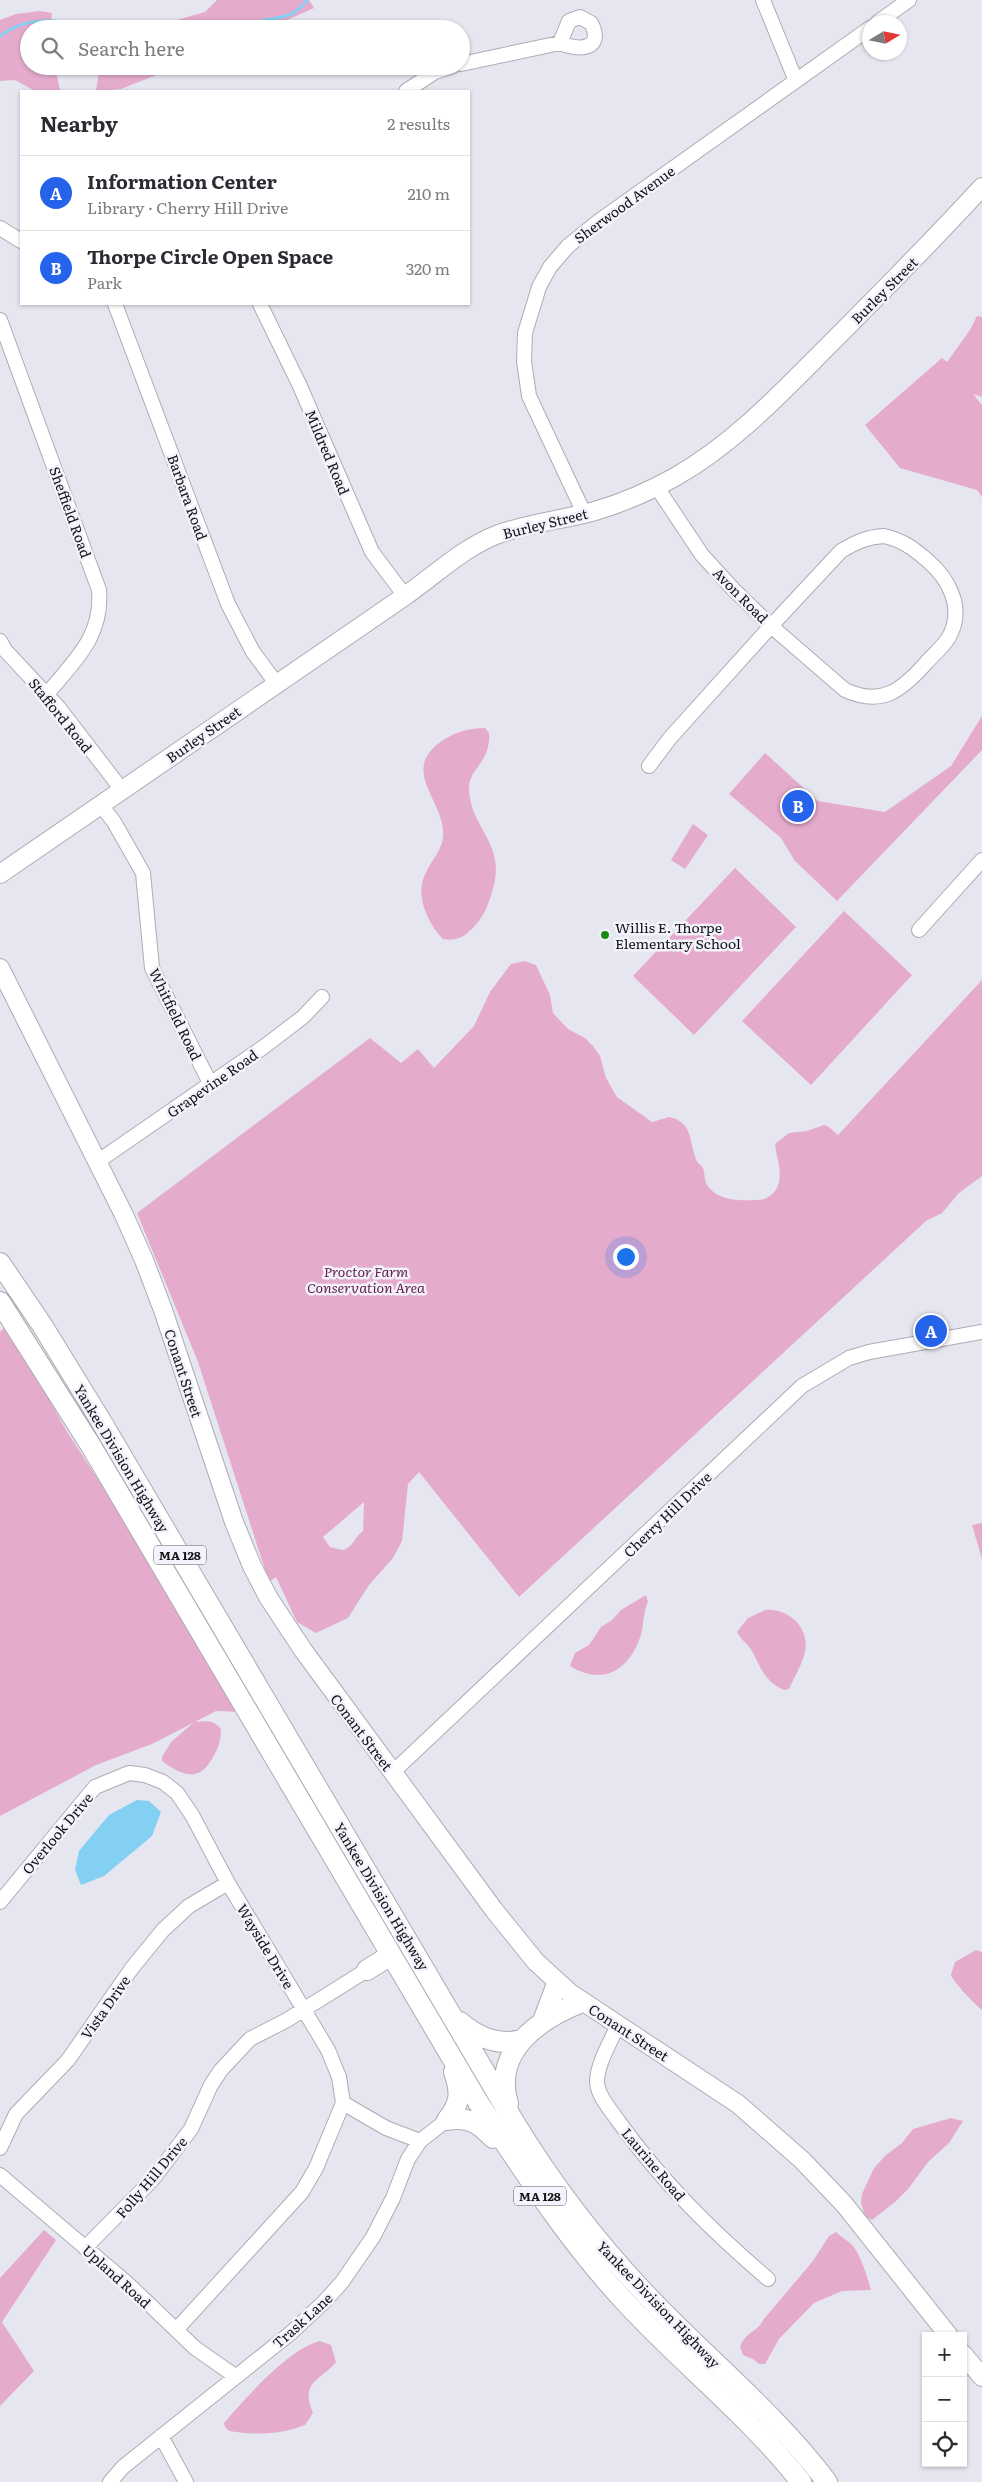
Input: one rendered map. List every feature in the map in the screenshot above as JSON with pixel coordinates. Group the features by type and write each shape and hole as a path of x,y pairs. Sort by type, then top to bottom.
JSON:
{"highway":[{"name":"Yankee Division Highway","path":"0,1262 42,1325 101,1421 513,2120 567,2203 612,2258 680,2329 764,2409 827,2482"},
{"name":"Yankee Division Highway","path":"0,1302 91,1446 391,1955 517,2162 559,2223 604,2278 656,2333 745,2418 801,2482"},
{"path":"367,1970 391,1955"},
{"path":"543,2021 550,2008 557,1984"},
{"path":"513,2120 506,2097 505,2071 522,2040 543,2021 582,2002"},
{"path":"451,2012 468,2029 484,2038 504,2042 522,2040"},
{"path":"444,2044 460,2093 455,2110 447,2120"},
{"path":"447,2120 467,2118 475,2121 517,2162"}],"main road":[{"name":"Burley Street","path":"0,874 405,596 468,549 496,535 584,513 625,500 674,477 722,446 762,412 934,240 982,187"},
{"name":"Conant Street","path":"0,968 4,984 97,1162 144,1260 234,1522 252,1566 268,1597 303,1650 515,1937 557,1984 738,2104 802,2160 844,2204 946,2332"},
{"path":"967,2359 982,2377"}],"street":[{"path":"763,0 796,81"},
{"path":"888,15 909,0"},
{"name":"Sherwood Avenue","path":"584,513 529,396 524,361 525,333 539,287 550,267 568,246 599,221 862,34"},
{"path":"470,62 560,43"},
{"path":"408,90 430,75"},
{"path":"0,228 20,240"},
{"name":"Barbara Road","path":"115,305 228,604 254,652 276,683"},
{"name":"Mildred Road","path":"260,305 300,384 372,552 405,596"},
{"name":"Sheffield Road","path":"0,320 99,590 99,620 90,642 46,694"},
{"name":"Avon Road","path":"649,766 670,738 771,626 702,555 656,486"},
{"path":"884,536 898,539 912,548 948,583 954,597 955,610 949,637 908,683 896,692 871,697 856,695 845,690 771,626 841,551 854,542 869,537 884,536"},
{"name":"Stafford Road","path":"0,641 5,650 46,694 122,790"},
{"name":"Whitfield Road","path":"101,805 114,822 143,873 152,968 210,1083"},
{"path":"919,930 982,860"},
{"name":"Grapevine Road","path":"97,1162 303,1017 322,997"},
{"name":"Cherry Hill Drive","path":"393,1772 802,1386 849,1358 869,1352 982,1332"},
{"name":"Overlook Drive","path":"0,1902 95,1787 129,1773 145,1775 163,1782 177,1793"},
{"name":"Wayside Drive","path":"177,1793 192,1815 228,1883 304,2010 335,2066 343,2103"},
{"name":"Vista Drive","path":"0,2148 16,2114 68,2060 132,1968 164,1930 189,1906 228,1883"},
{"name":"Folly Hill Drive","path":"85,2248 153,2179 177,2149 192,2129 211,2085 231,2058 250,2038 304,2010 367,1970"},
{"name":"Laurine Road","path":"618,2025 600,2069 597,2082 600,2092 634,2143 666,2184 768,2279"},
{"path":"176,2330 302,2192 316,2168 343,2103 386,2128 420,2141"},
{"name":"Trask Lane","path":"110,2482 123,2467 309,2317 342,2282 374,2237 393,2198 408,2159 420,2141 447,2120"},
{"name":"Upland Road","path":"0,2175 85,2248 195,2348 235,2376"},
{"path":"161,2436 186,2482"}],"green space":[{"path":"217,0 309,0 314,8 287,20 177,20 205,12"},
{"path":"40,11 52,13 51,20 20,20 20,75 57,75 60,90 33,90 15,80 0,81 0,20 16,14"},
{"path":"99,75 156,75 121,89 96,90"},
{"path":"977,316 982,317 982,397 973,394 982,405 982,497 977,490 900,468 865,425 942,358 947,362 970,330"},
{"path":"982,716 982,750 837,901 795,861 781,838 729,794 765,753 818,801 885,812 951,766"},
{"path":"485,728 489,733 487,751 472,775 469,788 475,815 492,849 496,875 488,904 478,922 471,930 459,938 443,939 429,919 422,895 423,880 440,849 443,838 439,813 424,777 424,766 428,754 444,739 460,732"},
{"path":"693,824 708,835 685,869 671,860"},
{"path":"735,868 796,927 694,1035 633,976"},
{"path":"844,911 912,975 811,1085 742,1021"},
{"name":"Proctor Farm Conservation Area","path":"525,961 536,965 550,995 553,1013 568,1029 585,1038 593,1046 600,1056 606,1078 617,1097 652,1122 669,1117 682,1123 689,1133 697,1160 703,1168 706,1183 710,1189 722,1197 744,1200 765,1199 776,1189 780,1172 775,1144 789,1133 807,1131 824,1125 838,1135 982,980 982,1176 959,1193 942,1213 926,1221 519,1597 419,1472 408,1484 402,1541 393,1558 369,1585 348,1618 316,1633 297,1622 276,1577 269,1582 198,1362 137,1213 370,1038 401,1063 418,1049 434,1068 474,1026 490,992 511,964","holes":["364,1502 363,1531 347,1549 343,1550 330,1547 323,1537"]},
{"path":"7,1324 66,1430 150,1560 241,1712 216,1711 195,1722 212,1722 221,1729 220,1741 212,1759 207,1767 195,1774 182,1773 162,1761 162,1757 171,1742 193,1723 152,1744 96,1765 0,1816 0,1332"},
{"path":"982,1523 982,1559 972,1525"},
{"path":"646,1595 648,1602 641,1635 636,1647 622,1666 604,1674 593,1675 570,1666 575,1653 589,1645 601,1627 612,1620 621,1610"},
{"path":"765,1610 774,1610 790,1616 796,1621 804,1635 806,1643 804,1657 789,1689 784,1690 768,1679 737,1632 748,1618"},
{"path":"976,1950 982,1952 982,2010 960,1988 951,1975 955,1962"},
{"path":"951,2118 963,2121 949,2143 928,2162 909,2188 895,2202 872,2220 865,2216 861,2203 862,2194 874,2168 886,2155 902,2143 913,2129"},
{"path":"44,2230 56,2240 2,2322 34,2371 0,2406 0,2278"},
{"path":"836,2232 855,2249 871,2290 842,2291 814,2303 779,2339 765,2364 759,2364 743,2355 740,2347 745,2338 761,2324 813,2261 829,2236"},
{"path":"320,2341 331,2345 336,2362 310,2388 309,2402 313,2413 305,2425 286,2431 258,2433 229,2431 225,2427 224,2423 244,2400 281,2364 307,2346"}],"water":[{"path":"137,1800 149,1801 161,1812 152,1836 104,1876 81,1885 75,1870 79,1851 109,1815"}],"waterway":[{"path":"267,20 292,14 307,0"},
{"path":"0,36 20,26"}],"place":[{"name":"Thorpe Circle Open Space","path":"798,806"},
{"name":"Willis E. Thorpe Elementary School","path":"605,935"},
{"name":"Information Center","path":"931,1331"}]}
